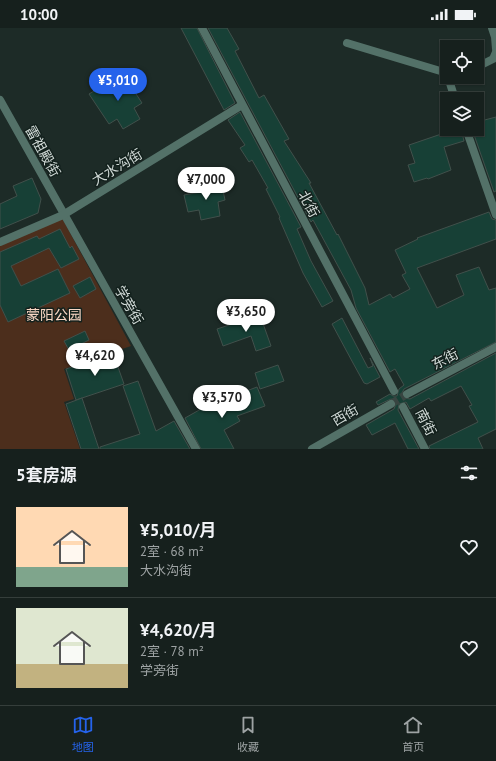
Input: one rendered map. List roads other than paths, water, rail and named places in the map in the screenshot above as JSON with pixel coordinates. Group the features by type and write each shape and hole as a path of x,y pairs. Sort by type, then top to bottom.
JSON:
{"street":[{"name":"北街","path":"202,28 394,391"},
{"path":"492,28 495,37 496,49"},
{"path":"347,43 440,73"},
{"path":"484,64 493,59 496,52"},
{"name":"雷祖殿街","path":"0,100 63,215"},
{"name":"大水沟街","path":"0,242 63,215 242,105"},
{"path":"468,136 496,215"},
{"name":"学旁街","path":"63,215 196,449"},
{"name":"东街","path":"407,394 496,347"},
{"name":"西街","path":"312,449 390,404"},
{"name":"南街","path":"403,407 425,449"}],"tunnel":[{"path":"391,404 407,394"}],"park label":[{"name":"蒙阳公园","path":"54,315"}]}
